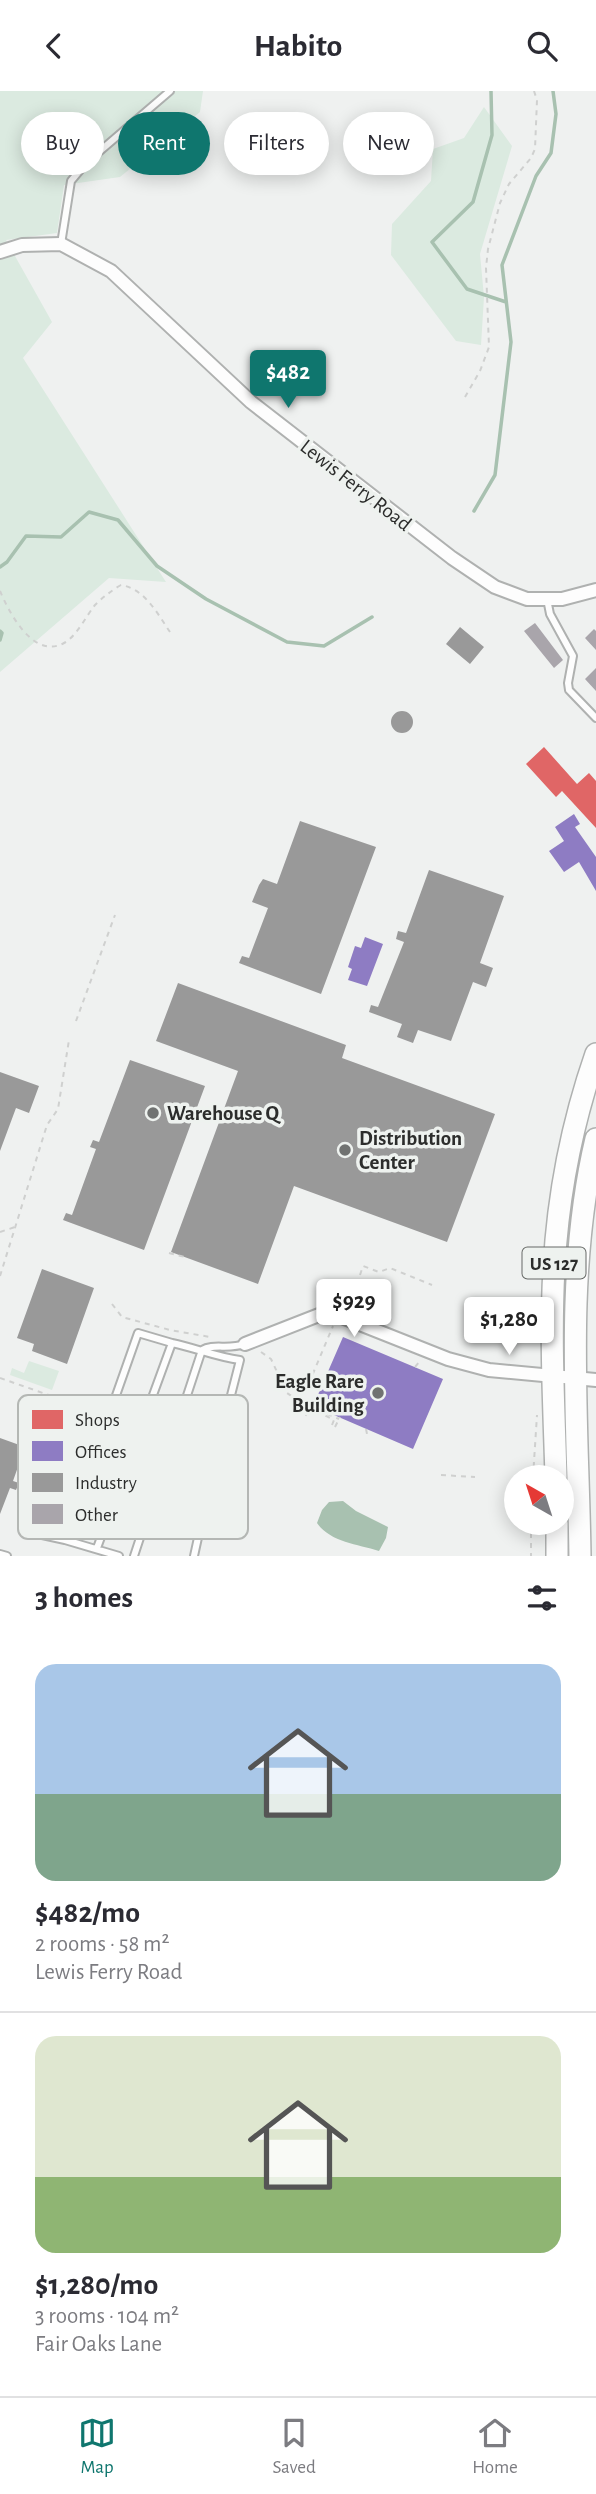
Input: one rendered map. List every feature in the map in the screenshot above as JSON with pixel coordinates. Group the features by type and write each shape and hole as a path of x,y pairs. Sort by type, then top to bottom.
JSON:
{"highway":[{"name":"US 127","path":"556,1465 552,1312 559,1213 574,1130 596,1054"},
{"name":"US 127","path":"580,1556 586,1380 578,1258 584,1204 596,1139"},
{"path":"557,1535 557,1556"}],"street":[{"name":"Lewis Ferry Road","path":"0,252 22,245 61,244 111,271 251,402 452,558 495,587 527,599 562,599 596,590"},
{"path":"244,1344 324,1313 341,1312 461,1363 503,1373 586,1380"}],"lane":[{"path":"61,244 71,181 86,163 170,91"},
{"path":"547,599 550,614 573,656 569,690 596,718"},
{"path":"116,1395 138,1333 202,1350 208,1355 240,1360 231,1395"},
{"path":"153,1395 172,1343"},
{"path":"187,1395 202,1350 208,1346 233,1348 244,1344"},
{"path":"60,1539 119,1556"},
{"path":"97,1548 100,1539"},
{"path":"134,1556 140,1539"},
{"path":"0,1554 7,1556"}],"path":[{"path":"465,397 489,347 488,249 499,204 509,184 531,158 535,149 537,100 534,91"},
{"path":"0,591 11,615 25,634 51,646 64,643 96,604 121,585 150,601 170,632"},
{"path":"76,1021 115,915"},
{"path":"0,1276 47,1125 58,1109 69,1040"},
{"path":"0,1232 16,1227"},
{"path":"169,1252 185,1257"},
{"path":"360,1275 363,1266 379,1272 390,1268 432,1285"},
{"path":"301,1402 351,1294"},
{"path":"0,1378 49,1395"},
{"path":"292,1397 309,1408 305,1417"},
{"path":"534,1465 539,1408"},
{"path":"321,1411 339,1418 333,1426 334,1420 320,1413 321,1411"},
{"path":"366,1429 367,1434"},
{"path":"441,1475 475,1477"},
{"path":"531,1535 531,1556"}],"shaded area":[{"path":"0,91 203,91 200,112 118,112 118,175 122,175 64,185 57,233 6,240 52,322 23,358 166,582 109,578 0,672"},
{"path":"484,107 512,146 480,254 484,297 481,345 456,341 391,255 392,224 431,181 431,175 434,175 434,149 464,138"},
{"path":"29,1361 59,1371 52,1390 10,1375 12,1368 24,1373"},
{"path":"343,1501 356,1511 388,1527 379,1551 337,1538 317,1523 322,1510 329,1502"}],"building: Shops":[{"path":"544,747 577,784 589,773 596,781 596,828 562,791 556,797 526,764"}],"building: Offices":[{"path":"574,814 580,824 575,827 596,857 596,891 579,862 564,872 549,851 564,841 555,827"},
{"path":"365,937 383,944 367,986 348,980 352,969 348,967 355,946 361,948"},
{"name":"Eagle Rare Building","path":"343,1337 443,1379 413,1449 313,1406"}],"building: Industry":[{"path":"460,627 484,647 470,664 446,644"},
{"path":"402,711 410,714 413,722 410,730 402,733 394,730 391,722 394,714"},
{"path":"300,821 376,847 321,994 239,963 242,956 249,958 268,908 252,902 259,885 263,879 277,884"},
{"path":"429,870 504,896 480,963 493,968 486,987 473,982 451,1041 418,1030 413,1043 397,1037 402,1024 369,1012 371,1005 378,1007 404,942 396,939 398,931 406,933"},
{"name":"Distribution Center","path":"178,983 346,1045 342,1058 495,1114 447,1242 294,1186 258,1284 171,1252 238,1071 156,1041"},
{"path":"130,1060 205,1086 144,1250 63,1220 66,1213 72,1215 96,1149 90,1147 93,1140 99,1142"},
{"path":"0,1072 39,1086 29,1113 16,1108 0,1151"},
{"path":"42,1269 94,1288 67,1364 32,1351 34,1344 17,1338"},
{"path":"0,1438 18,1444 18,1467 13,1481 18,1485 16,1490 10,1488 0,1514"}],"building: Other":[{"path":"535,623 563,660 554,668 524,631"},
{"path":"594,629 596,631 596,650 585,638"},
{"path":"596,668 596,691 585,679"}],"waterway":[{"path":"491,91 492,135 473,202 432,242 467,289 506,302"},
{"path":"474,511 495,475 511,342 502,265 536,176 551,153 556,114 553,91"},
{"path":"0,567 7,562 26,536 61,537 89,512 118,520 157,566 206,599 287,642 324,646 372,617"},
{"path":"0,631 0,640"}],"place":[{"name":"Warehouse Q","path":"153,1113"},
{"name":"Distribution Center","path":"345,1150"},
{"name":"Eagle Rare Building","path":"378,1393"}]}
